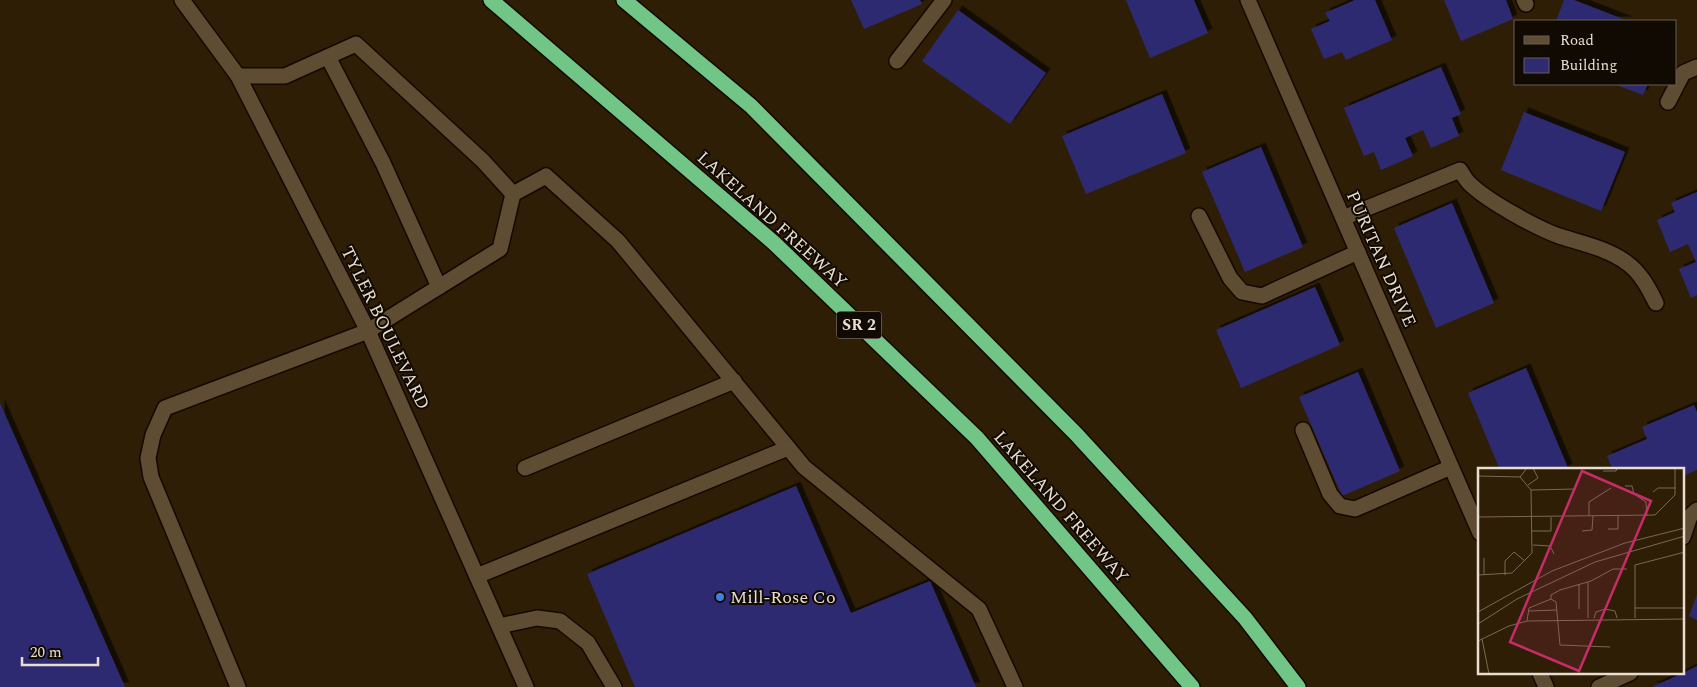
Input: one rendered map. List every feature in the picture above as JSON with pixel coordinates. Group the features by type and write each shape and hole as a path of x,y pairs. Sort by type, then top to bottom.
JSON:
{"highway":[{"name":"LAKELAND FREEWAY","path":"491,0 774,243 977,438 1192,687"},
{"path":"624,0 751,106 1076,434 1245,618 1298,687"}],"street":[{"name":"TYLER BOULEVARD","path":"182,0 238,76 368,331 526,687"},
{"path":"897,61 944,0"},
{"name":"PURITAN DRIVE","path":"1248,0 1478,528"},
{"path":"238,76 285,76 356,44 483,161 513,194"},
{"path":"328,57 383,163 439,287"},
{"path":"1677,83 1682,73 1697,67"},
{"path":"1668,102 1676,85"},
{"path":"1343,218 1460,170 1469,182 1489,198 1520,216 1556,235 1600,249 1628,263 1644,281 1656,303"},
{"path":"238,687 151,477 148,458 153,435 165,408 368,331 500,248 513,194 546,176 618,240 804,467 979,609 1015,687"},
{"path":"1199,216 1230,278 1242,292 1262,296 1358,252"},
{"path":"525,468 734,381"},
{"path":"1303,430 1330,494 1340,506 1354,509 1451,467"},
{"path":"477,576 788,448"},
{"path":"1684,534 1690,516 1697,510"},
{"path":"499,626 537,618 560,621 588,643 614,687"},
{"path":"1540,674 1546,687"},
{"path":"1599,687 1628,674"}],"building":[{"path":"851,0 920,0 922,4 864,29"},
{"path":"1126,0 1194,0 1208,33 1150,58"},
{"path":"1355,0 1375,0 1392,40 1346,60 1342,52 1324,59 1311,29 1330,21 1325,13"},
{"path":"1444,0 1506,0 1513,19 1461,41"},
{"path":"1564,0 1574,0 1625,20 1556,20"},
{"path":"958,10 1046,73 1010,124 922,61"},
{"path":"1441,67 1461,114 1452,118 1459,136 1431,148 1423,130 1405,138 1413,156 1381,170 1374,152 1364,156 1344,108"},
{"path":"1617,85 1648,85 1643,95"},
{"path":"1162,94 1186,153 1086,194 1062,136"},
{"path":"1524,112 1625,152 1601,211 1501,170"},
{"path":"1261,147 1303,247 1245,272 1202,172"},
{"path":"1697,192 1697,295 1691,298 1679,269 1696,262 1688,244 1670,252 1657,220 1675,212 1671,203"},
{"path":"1452,203 1494,303 1436,328 1394,228"},
{"path":"1315,287 1340,345 1241,388 1216,330"},
{"path":"1526,368 1568,468 1499,468 1468,393"},
{"path":"1358,372 1400,471 1342,496 1299,397"},
{"path":"0,403 125,687 0,687"},
{"path":"1694,405 1697,412 1697,470 1684,476 1684,468 1612,468 1607,456 1647,439 1642,427"},
{"name":"Mill-Rose Co","path":"796,486 851,613 930,581 976,687 635,687 587,574"},
{"path":"1697,595 1697,620 1689,616"},
{"path":"1697,666 1697,687 1652,687 1684,674"}],"place":[{"name":"Mill-Rose Co","path":"720,597"}]}
